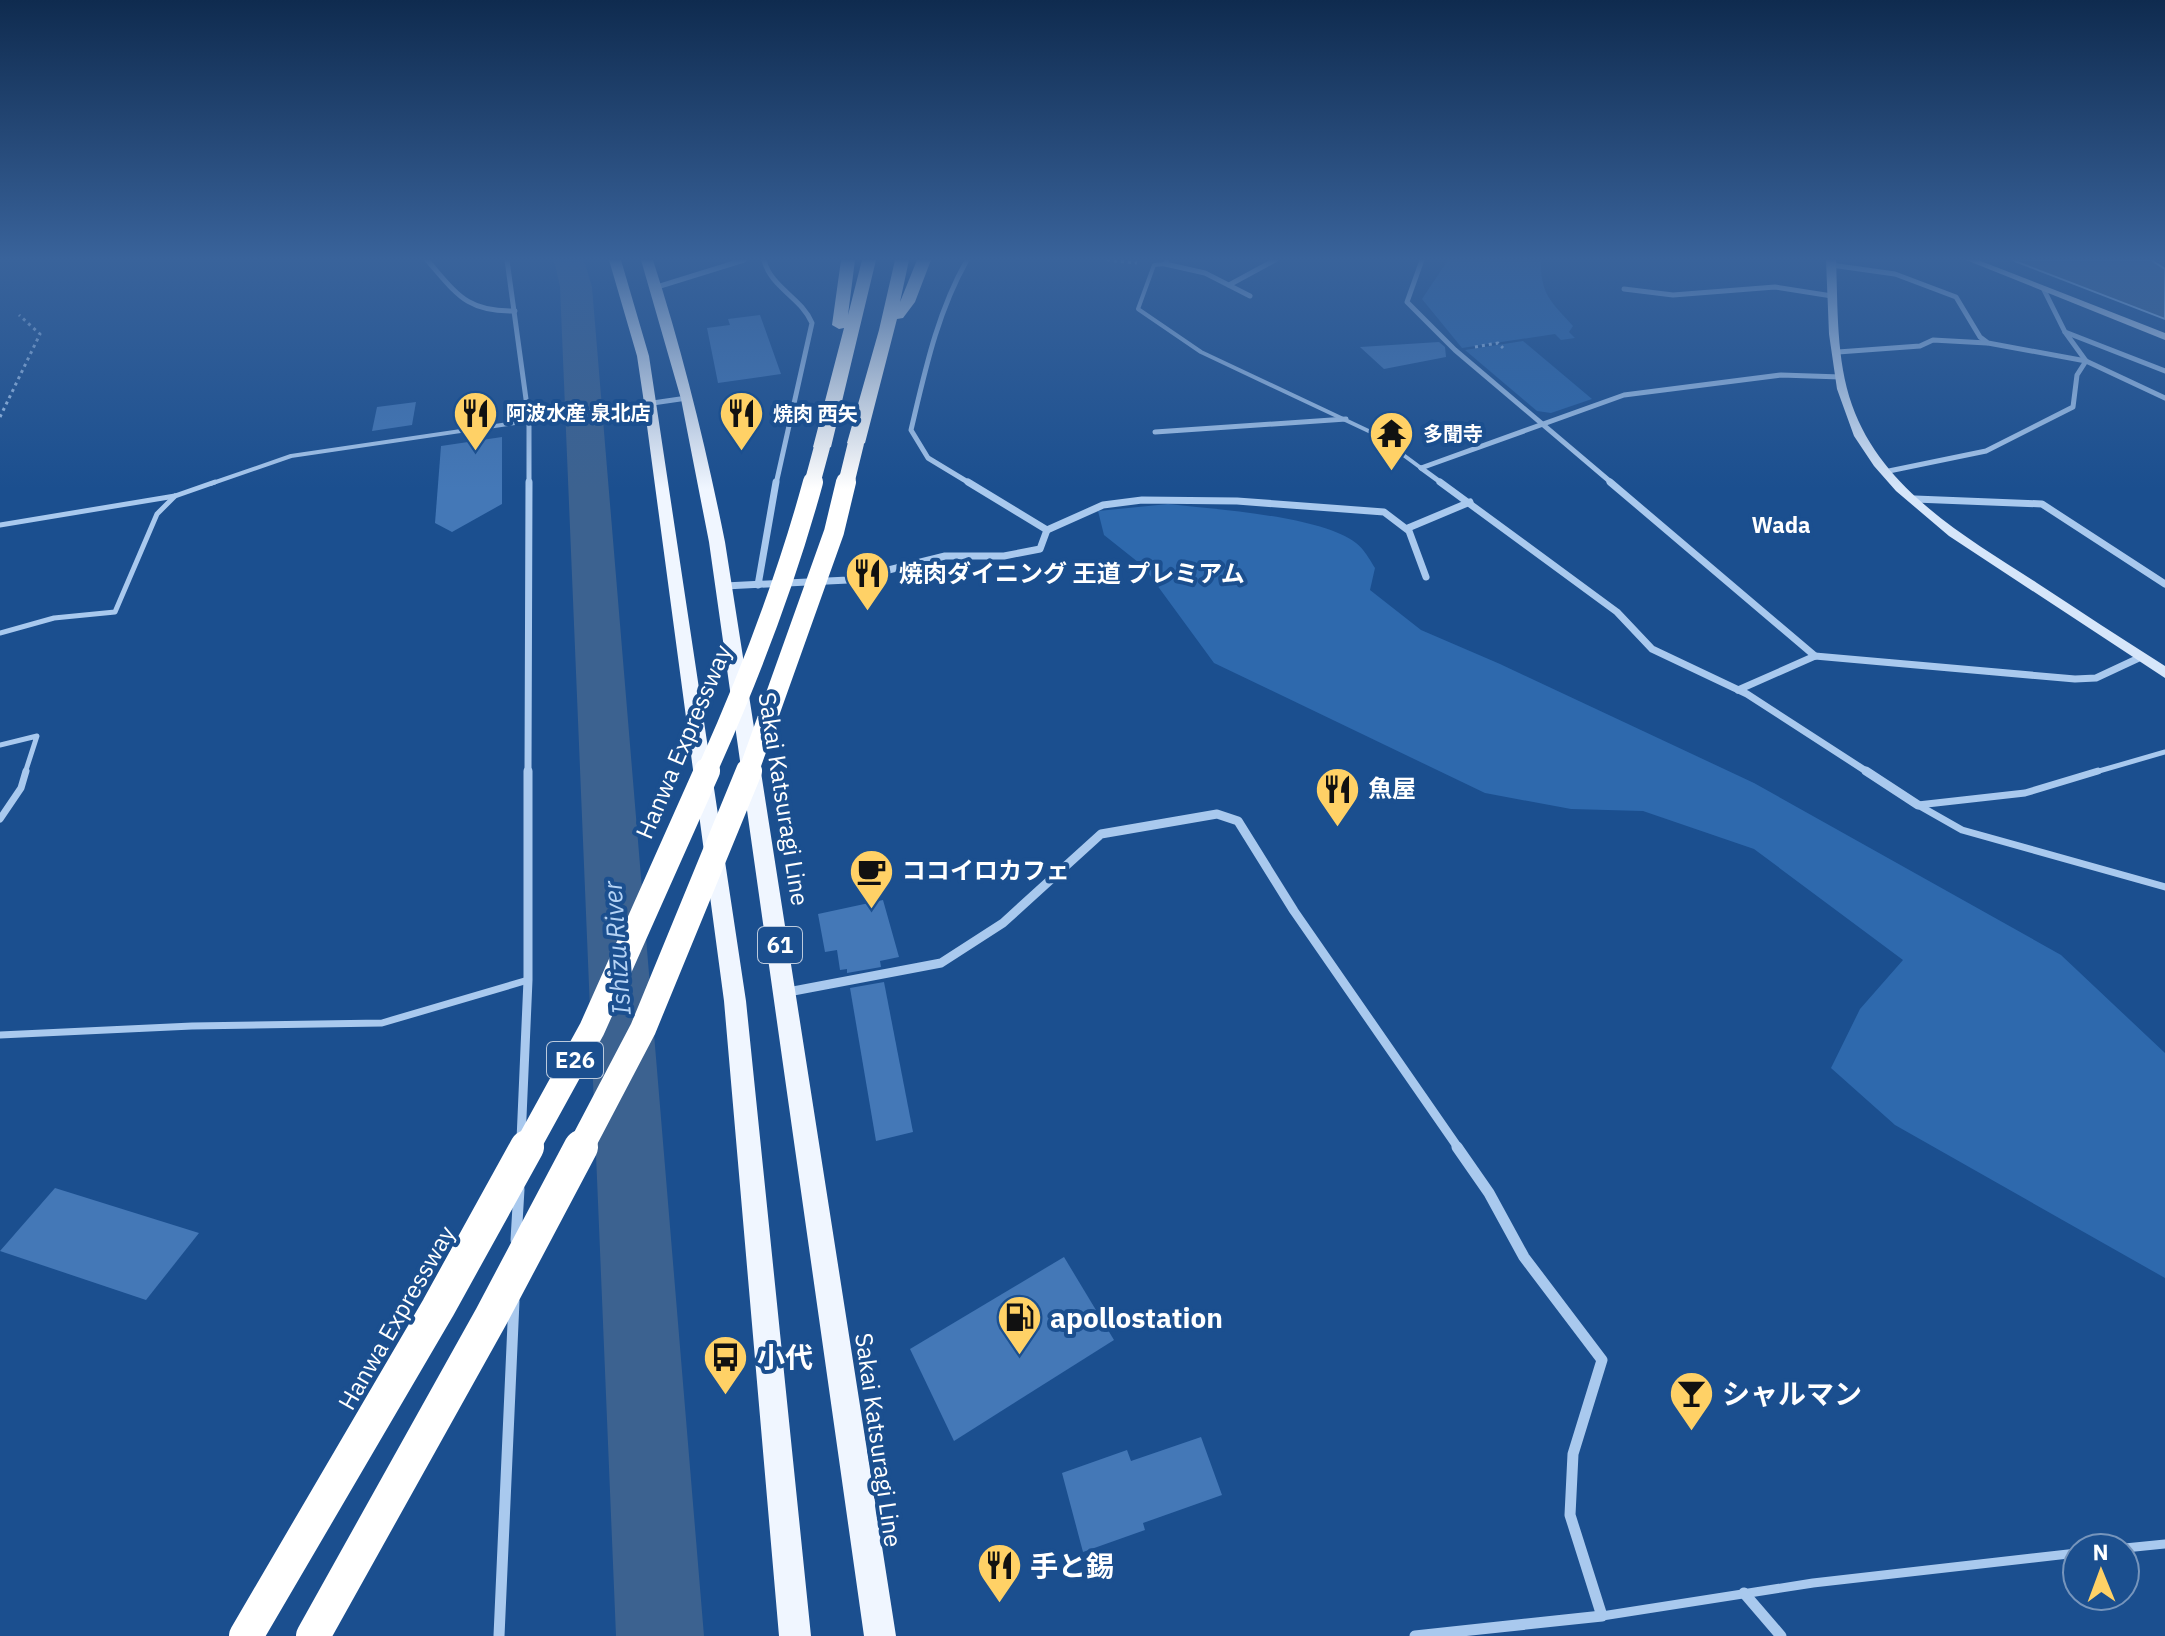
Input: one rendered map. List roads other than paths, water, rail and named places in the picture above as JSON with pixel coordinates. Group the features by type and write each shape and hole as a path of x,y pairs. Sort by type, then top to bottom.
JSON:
{"highway":[{"path":"822,447 837,336"},
{"name":"Hanwa Expressway","path":"246,1636 438,1308 592,1029 725,731 799,532 850,336"},
{"name":"E26","path":"313,1636 498,1303 643,1029 762,739 834,532 885,336"}],"main road":[{"name":"61","path":"637,336 651,403 735,1001 795,1636"},
{"name":"Sakai Katsuragi Line","path":"670,336 687,398 725,586 880,1636"}],"street":[{"path":"499,1636 528,980 534,420 519,336"},
{"path":"758,585 766,526 809,336"},
{"path":"934,336 911,430 928,458 1047,530"},
{"path":"1441,336 1815,656"},
{"path":"1836,336 1846,405 1857,431 1884,472 1969,543 2165,673"},
{"path":"1980,336 1988,343"},
{"path":"2068,336 2086,361"},
{"path":"2076,336 2165,371"},
{"path":"1838,352 1920,346 1933,340 1988,343 2086,361 2165,398"},
{"path":"1884,472 1986,451 2073,407 2077,375 2086,361"},
{"path":"1421,468 1624,395 1781,375 1841,377"},
{"path":"534,420 687,398"},
{"path":"1155,432 1346,419"},
{"path":"1421,468 1617,612 1652,649 1738,690 1918,805"},
{"path":"1915,499 2042,504 2165,584"},
{"path":"725,586 848,580 945,556 1004,556 1028,552 1040,549 1047,530 1103,505 1142,500 1237,501 1384,512 1413,535 1426,577"},
{"path":"1408,528 1470,502"},
{"path":"1738,690 1815,656 2075,679 2096,678 2141,657"},
{"path":"787,992 941,963 1003,923 1101,834 1217,814 1238,821 1294,911 1489,1193 1524,1257 1602,1360 1573,1454 1570,1515 1602,1616 1415,1636"},
{"path":"1744,1593 1781,1636"}],"lane":[{"path":"1178,336 1201,352 1375,434 1421,468"},
{"path":"0,525 175,496 291,456 534,420"},
{"path":"0,633 54,618 115,612 157,514 175,496"},
{"path":"0,745 37,736 21,788 0,819"},
{"path":"1918,805 2025,793 2165,752"},
{"path":"1918,805 1962,830 2165,887"},
{"path":"0,1035 192,1026 382,1023 528,980"},
{"path":"2141,1546 2165,1544"},
{"path":"1602,1616 1813,1583 2061,1555"}],"waterway":[{"name":"Ishizu River","path":"579,336 660,1636"}],"place":[{"name":"阿波水産 泉北店","path":"475,452"},
{"name":"焼肉 西矢","path":"742,453"},
{"name":"多聞寺","path":"1392,473"},
{"name":"焼肉ダイニング 王道 プレミアム","path":"868,613"},
{"name":"魚屋","path":"1337,828"},
{"name":"ココイロカフェ","path":"871,910"},
{"name":"apollostation","path":"1019,1357"},
{"name":"小代","path":"726,1396"},
{"name":"シャルマン","path":"1691,1433"},
{"name":"手と錫","path":"999,1605"}],"district":[{"name":"Wada","path":"1781,525"}]}
